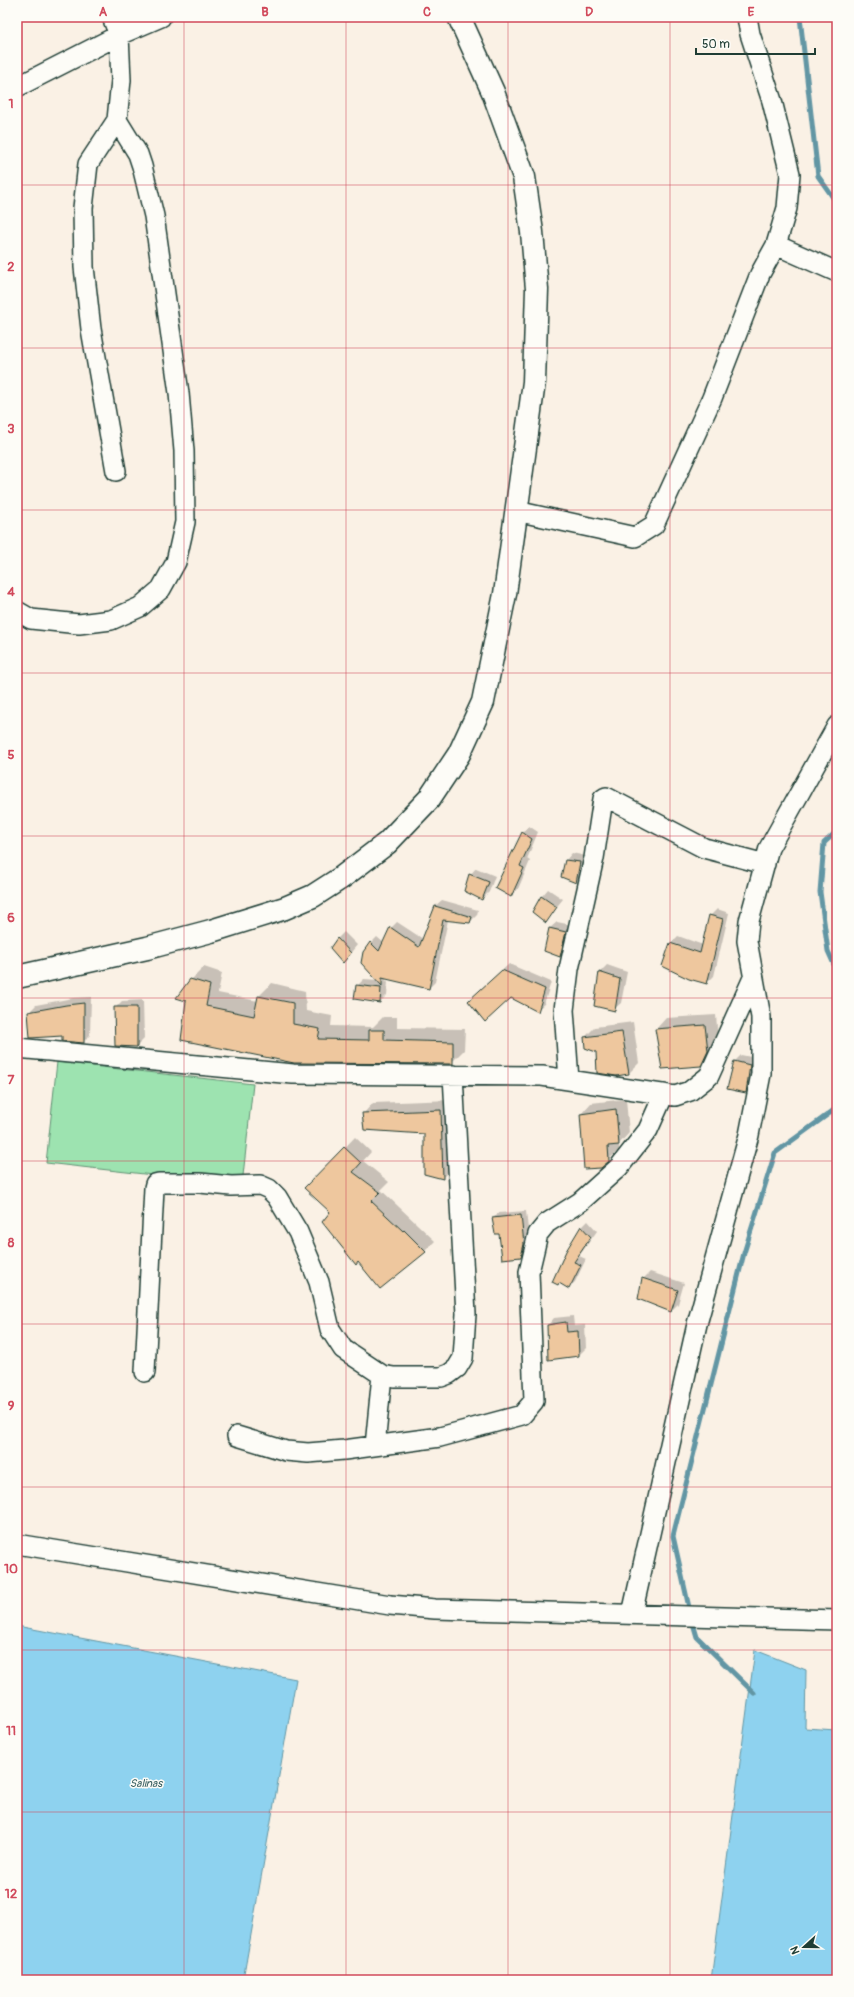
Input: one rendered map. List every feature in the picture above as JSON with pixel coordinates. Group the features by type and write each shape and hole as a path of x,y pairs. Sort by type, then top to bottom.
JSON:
{"main road":[{"path":"17,977 147,948 285,908 313,896 342,878 387,843 429,799 459,754 484,702 505,594 534,382 537,289 532,232 524,177 493,92 459,17"}],"street":[{"path":"112,17 119,35 121,80 117,120 88,164 83,208 84,267 90,321 116,471"},
{"path":"17,87 119,35 161,17"},
{"path":"516,511 635,537 654,525 712,398 760,274 776,245 787,208 790,174 772,101 750,34 747,17"},
{"path":"17,611 31,619 79,624 111,620 140,607 161,589 176,562 185,522 184,444 154,216 147,184 138,154 117,120"},
{"path":"776,245 837,272"},
{"path":"632,1614 697,1324 748,1135 761,1074 761,1017 747,941 748,928 769,848 837,726"},
{"path":"569,1080 564,1010 569,969 594,858 603,799 606,797 704,848 765,864"},
{"path":"17,1048 293,1074 542,1076 675,1096 690,1091 709,1076 753,978"},
{"path":"145,1372 154,1188 155,1184 159,1183 200,1183 231,1186 260,1185 277,1197 298,1232 316,1275 330,1329 343,1349 382,1375 394,1377 441,1377 449,1374 457,1368 463,1358 466,1314 453,1075"},
{"path":"237,1436 286,1451 308,1453 440,1437 522,1415 528,1410 534,1401 529,1272 538,1234 547,1223 580,1202 619,1167 648,1130 664,1094"},
{"path":"375,1446 382,1375"},
{"path":"17,1544 390,1605 435,1609 837,1620"}],"green space":[{"path":"57,1062 253,1084 242,1185 46,1163"}],"water":[{"name":"Salinas","path":"17,1626 296,1679 243,1980 17,1980"},
{"path":"755,1650 806,1670 805,1728 837,1730 837,1980 711,1980"}],"building":[{"path":"522,832 532,839 520,866 524,868 511,897 495,888"},
{"path":"565,860 580,862 576,883 561,877"},
{"path":"469,874 489,882 482,900 464,891"},
{"path":"541,896 557,907 546,923 532,912"},
{"path":"435,906 472,917 470,923 443,920 429,989 382,978 382,986 361,963 363,952 370,942 379,951 390,927 419,947"},
{"path":"709,915 723,919 707,984 689,979 662,966 670,943 700,953"},
{"path":"549,928 566,932 560,957 544,951"},
{"path":"337,938 351,953 343,963 330,948"},
{"path":"502,970 545,989 538,1012 511,998 485,1022 468,1001"},
{"path":"599,972 620,979 615,1011 594,1006"},
{"path":"190,979 210,985 206,1006 254,1016 258,996 293,1003 293,1024 320,1029 318,1039 369,1040 369,1030 384,1030 384,1040 453,1042 453,1064 294,1063 181,1040 186,1001 176,998"},
{"path":"356,985 381,988 380,1003 354,999"},
{"path":"84,1003 84,1043 62,1041 62,1036 30,1038 28,1012"},
{"path":"114,1007 137,1007 137,1047 115,1046"},
{"path":"705,1025 708,1051 701,1066 662,1069 655,1029"},
{"path":"622,1032 629,1074 616,1076 597,1073 596,1052 585,1048 584,1037"},
{"path":"734,1061 750,1065 746,1093 727,1089"},
{"path":"616,1109 619,1145 608,1146 609,1161 601,1168 584,1169 580,1114"},
{"path":"441,1110 443,1179 424,1174 424,1134 364,1130 362,1113"},
{"path":"344,1147 361,1163 353,1172 380,1192 371,1201 426,1252 380,1289 358,1262 356,1265 322,1222 330,1212 304,1188"},
{"path":"521,1215 524,1244 521,1257 502,1259 499,1234 495,1234 492,1218"},
{"path":"581,1226 591,1237 574,1262 581,1265 569,1289 559,1283 558,1285 552,1282 566,1251"},
{"path":"642,1278 678,1290 671,1312 638,1299"},
{"path":"566,1322 567,1332 578,1331 579,1356 548,1360 547,1325"}],"waterway":[{"path":"800,17 818,176 837,203"},
{"path":"837,831 824,843 820,892 828,951 837,971"},
{"path":"690,1612 673,1536 744,1253 775,1153 834,1110 837,1105"},
{"path":"692,1620 697,1637 754,1693"}]}
